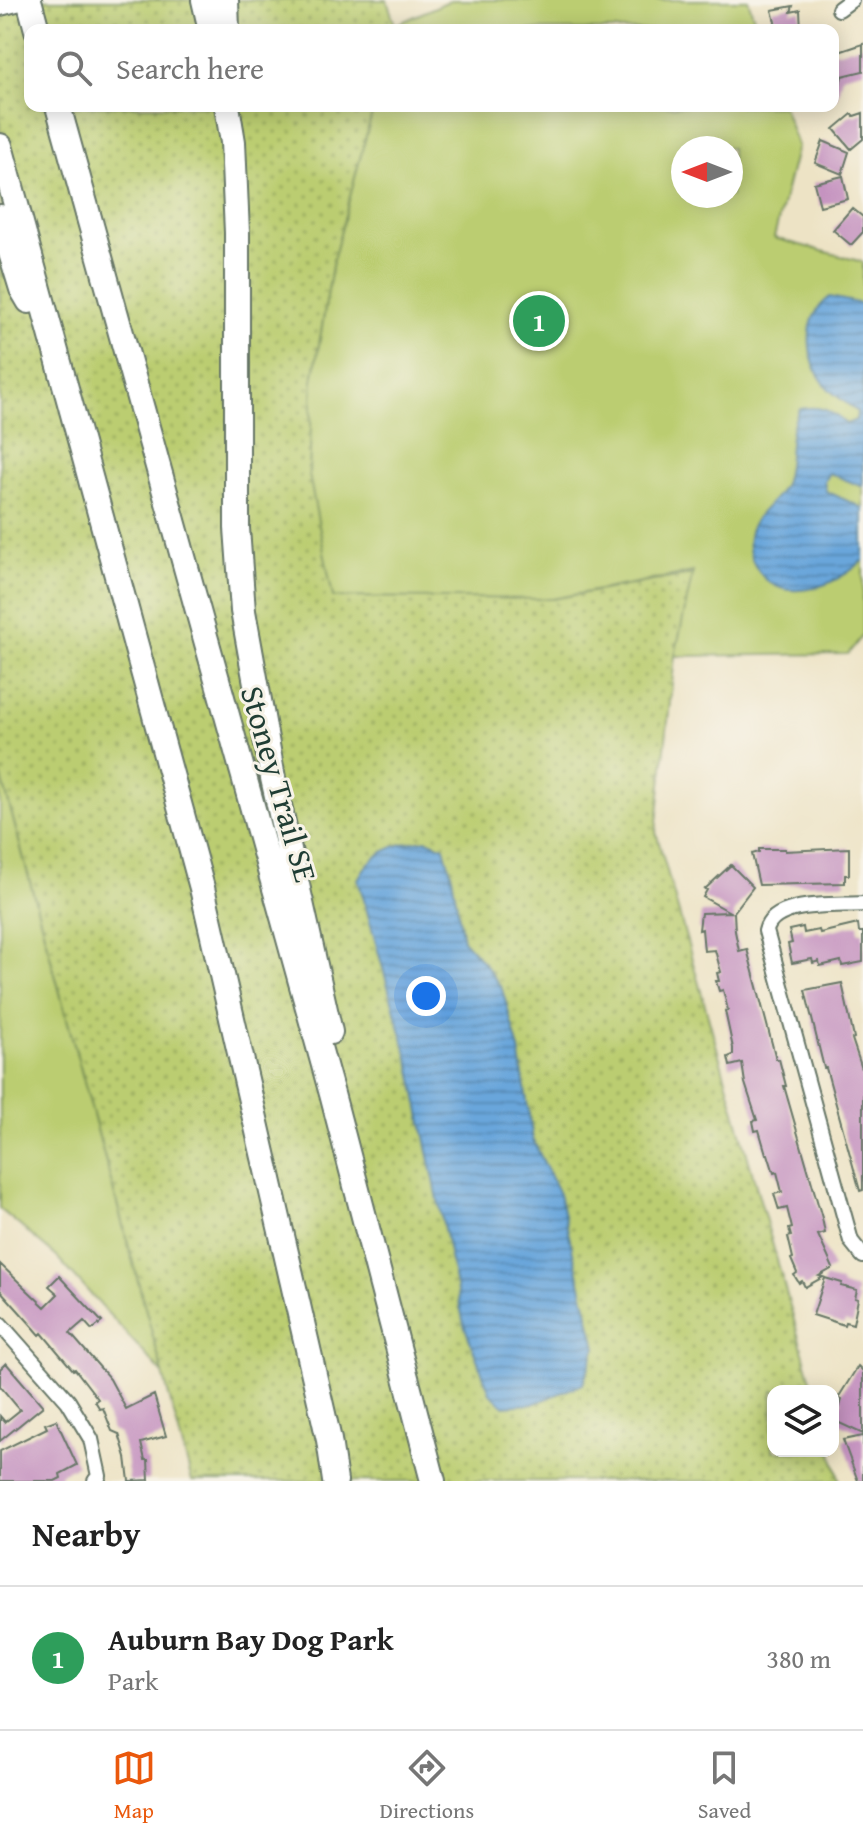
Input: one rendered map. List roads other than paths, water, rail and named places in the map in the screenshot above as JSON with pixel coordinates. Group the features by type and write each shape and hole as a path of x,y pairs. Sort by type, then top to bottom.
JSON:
{"highway":[{"path":"29,0 35,24"},
{"path":"204,0 210,24"},
{"path":"226,0 227,24"},
{"name":"Stoney Trail SE","path":"60,112 332,1094 433,1481"},
{"path":"228,112 233,142 237,233 237,528 243,611 273,778 330,1026 332,1094"},
{"path":"0,146 202,888 341,1481"},
{"path":"0,217 22,289 52,337"},
{"path":"329,1440 335,1481"}],"main road":[{"path":"0,5 20,0"}],"street":[{"path":"863,904 786,909 772,917 766,931 851,1241 863,1256"},
{"path":"0,1324 68,1401 91,1439 99,1476 95,1481"}],"water":[{"path":"830,297 863,304 863,487 829,473 824,481 826,491 863,508 863,560 826,584 797,590 770,583 759,572 749,542 755,520 782,489 791,435 800,409 820,408 846,424 856,420 857,412 820,378 811,354 814,317"},
{"path":"427,840 444,847 463,940 502,989 519,1049 533,1140 559,1194 596,1347 583,1384 533,1404 504,1406 490,1393 464,1325 410,1065 358,879 370,862 386,850"}],"place":[{"name":"Auburn Bay Dog Park","path":"539,321"}]}
